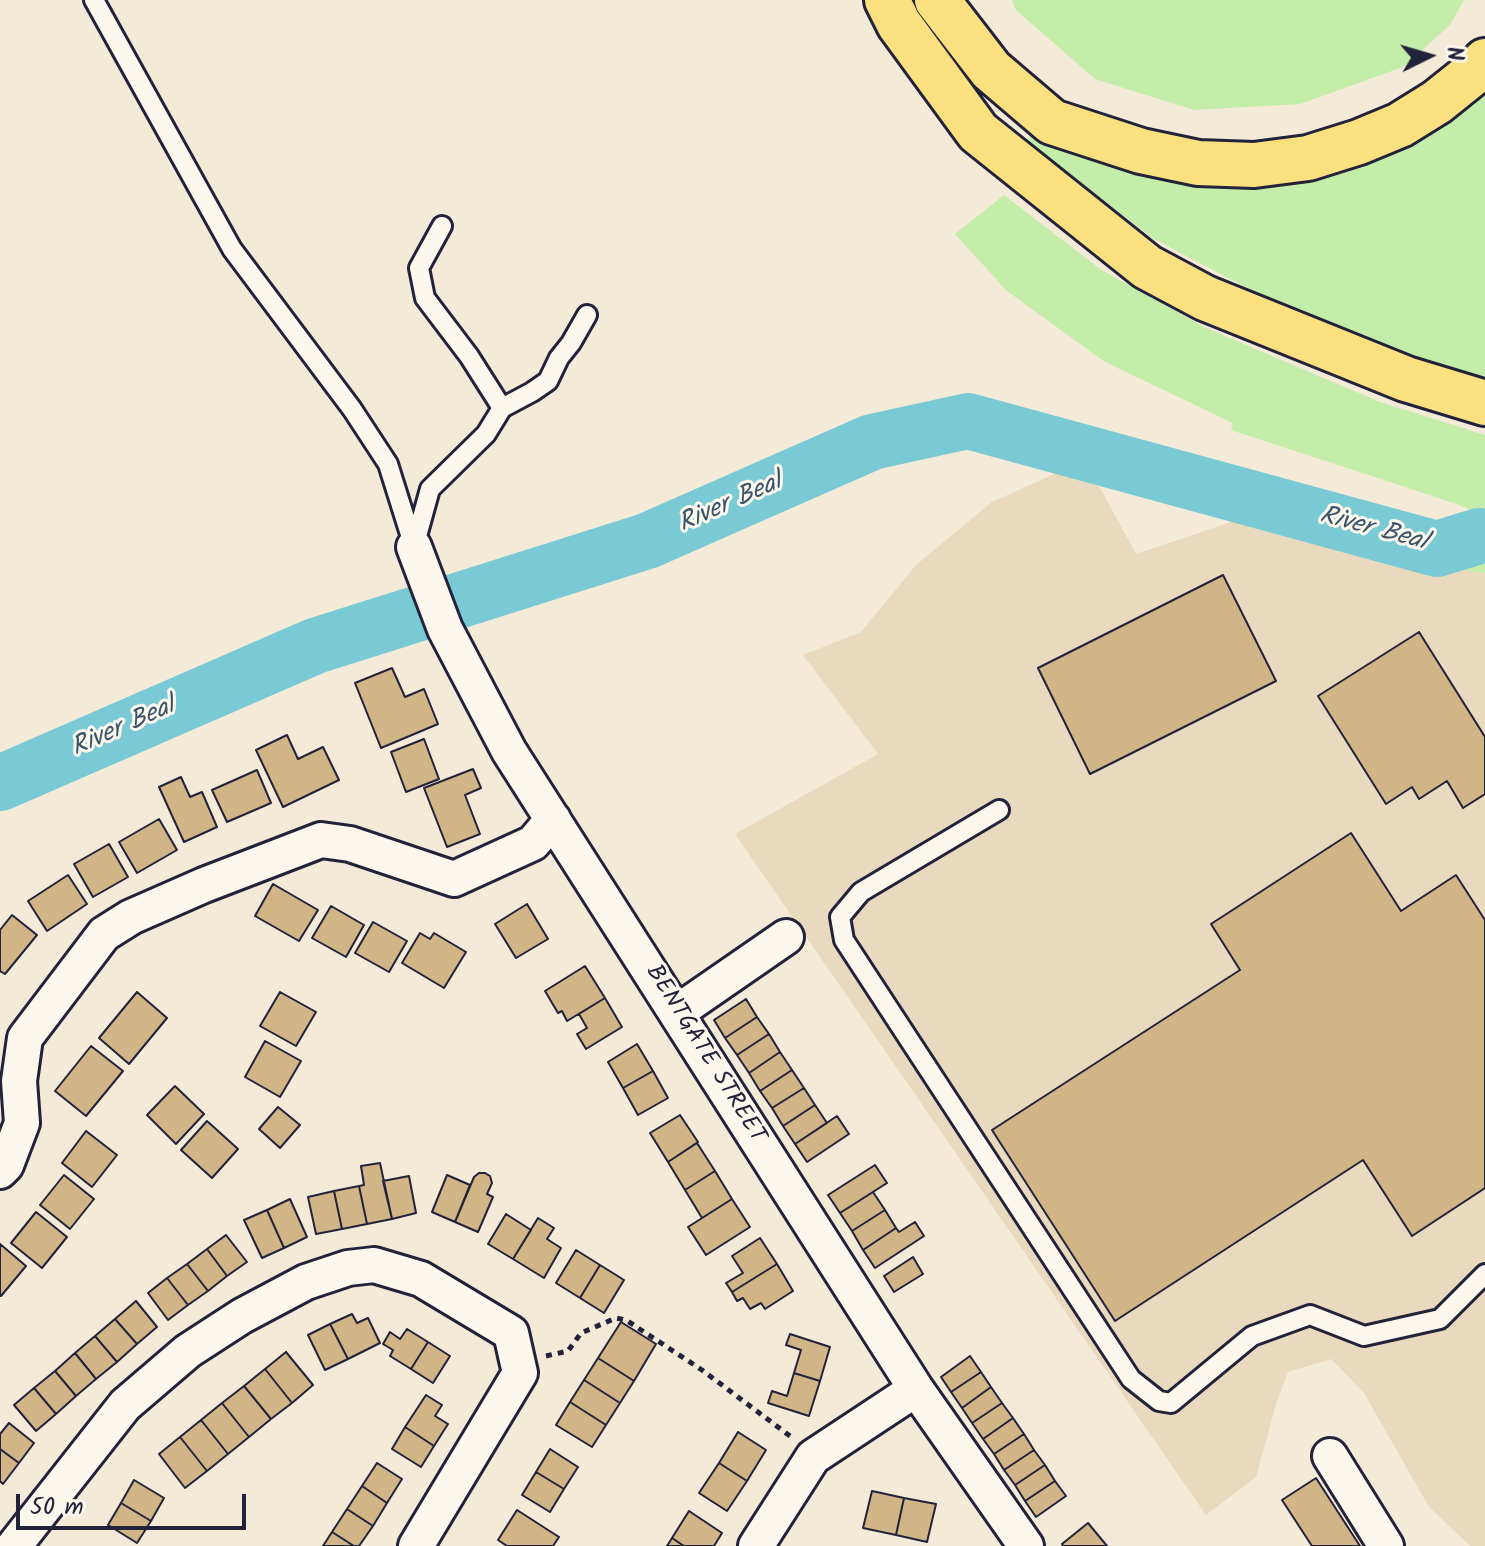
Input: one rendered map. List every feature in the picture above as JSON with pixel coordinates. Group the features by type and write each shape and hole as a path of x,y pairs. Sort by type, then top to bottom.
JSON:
{"highway":[{"path":"887,0 899,24 978,132 1147,267 1205,298 1406,379 1485,403"},
{"path":"937,0 991,70 1052,122 1141,151 1198,163 1254,165 1308,158 1359,142 1400,125 1437,102 1485,61"}],"street":[{"name":"BENTGATE STREET","path":"414,547 445,629 509,751 916,1389 1026,1546"},
{"path":"0,1171 6,1165 22,1123 19,1081 25,1038 104,934 131,917 204,885 321,840 350,844 454,879 533,843 553,819"},
{"path":"676,1013 786,937"},
{"path":"10,1538 125,1405 188,1351 242,1316 306,1282 348,1268 374,1265 421,1279 511,1333 519,1367 416,1546"},
{"path":"756,1546 816,1456 916,1389"},
{"path":"1330,1456 1386,1546"}],"lane":[{"path":"94,0 232,249 352,409 388,464 414,547"},
{"path":"442,226 419,268 425,298 469,356 502,408"},
{"path":"414,547 430,489 486,434 502,408 548,381 587,315"},
{"path":"999,810 861,892 840,917 844,940 1131,1379 1159,1401 1171,1403 1252,1336 1310,1315 1364,1336 1440,1319 1485,1274"}],"path":[{"path":"519,1367 568,1351 581,1333 616,1318 626,1320 702,1370 816,1456"}],"shaded area":[{"path":"1085,460 1136,554 1252,515 1444,568 1485,573 1485,1546 1470,1546 1429,1507 1364,1393 1331,1359 1288,1372 1256,1477 1206,1515 735,834 878,754 803,655 861,632 916,565 992,502"}],"green space":[{"path":"1012,0 1464,0 1450,25 1403,67 1300,104 1194,110 1095,79 1016,10"},
{"path":"1485,82 1485,379 1377,345 1263,296 1154,239 1026,141 1039,127 1193,176"},
{"path":"1004,195 1100,269 1204,327 1380,402 1485,435 1485,516 1231,430 1233,423 1105,362 1007,291 955,234"},
{"path":"1485,552 1485,573 1444,568"}],"building":[{"path":"1223,575 1276,681 1090,774 1038,668"},
{"path":"1419,632 1485,737 1485,794 1463,808 1447,781 1419,799 1412,787 1386,804 1318,696"},
{"path":"392,668 405,697 424,689 438,724 381,748 355,683"},
{"path":"287,735 298,759 323,747 339,780 283,807 256,750"},
{"path":"424,739 439,779 406,792 391,752"},
{"path":"473,769 481,788 465,795 480,834 447,847 424,788"},
{"path":"257,770 271,803 227,822 212,790"},
{"path":"181,777 190,797 202,792 217,827 184,842 159,787"},
{"path":"159,819 177,850 137,873 119,842"},
{"path":"1351,833 1401,911 1456,875 1485,920 1485,1188 1412,1236 1363,1160 1115,1321 992,1130 1240,970 1211,924"},
{"path":"109,844 128,877 93,897 74,864"},
{"path":"68,875 87,904 47,931 28,901"},
{"path":"273,884 318,910 299,941 255,916"},
{"path":"527,904 548,939 516,958 495,924"},
{"path":"331,906 364,925 346,957 312,938"},
{"path":"12,915 37,935 5,974 0,971 0,930"},
{"path":"373,922 407,941 389,972 355,953"},
{"path":"420,933 430,939 434,933 466,952 444,988 402,963"},
{"path":"585,966 605,998 567,1021 562,1011 558,1013 545,991"},
{"path":"137,992 167,1018 129,1064 99,1038"},
{"path":"280,992 316,1012 296,1046 260,1026"},
{"path":"605,998 622,1027 586,1049 577,1034 587,1028 579,1014"},
{"path":"746,999 757,1017 725,1038 714,1020"},
{"path":"757,1017 769,1034 737,1055 725,1038"},
{"path":"769,1034 780,1052 749,1073 737,1055"},
{"path":"265,1041 301,1061 280,1097 245,1077"},
{"path":"637,1044 653,1071 623,1088 608,1062"},
{"path":"91,1046 123,1071 86,1116 55,1091"},
{"path":"780,1052 792,1070 760,1091 749,1073"},
{"path":"792,1070 804,1088 772,1108 760,1091"},
{"path":"653,1071 668,1098 638,1115 623,1088"},
{"path":"175,1086 204,1114 176,1144 147,1115"},
{"path":"804,1088 815,1105 783,1126 772,1108"},
{"path":"815,1105 827,1123 795,1144 783,1126"},
{"path":"278,1107 300,1125 280,1148 259,1129"},
{"path":"680,1115 698,1142 668,1162 650,1133"},
{"path":"837,1116 849,1134 807,1162 795,1144"},
{"path":"207,1121 238,1149 212,1178 181,1150"},
{"path":"86,1131 117,1155 92,1187 62,1163"},
{"path":"697,1143 715,1171 685,1190 668,1162"},
{"path":"380,1163 392,1219 367,1224 359,1186 364,1185 361,1166"},
{"path":"875,1165 887,1183 840,1213 828,1195"},
{"path":"715,1171 732,1199 702,1218 685,1190"},
{"path":"479,1173 490,1176 492,1183 487,1194 493,1197 478,1232 455,1222 474,1177"},
{"path":"64,1175 94,1199 70,1229 40,1205"},
{"path":"447,1175 470,1185 455,1222 432,1212"},
{"path":"409,1176 416,1213 392,1219 383,1181"},
{"path":"359,1186 367,1224 342,1229 334,1191"},
{"path":"334,1191 342,1229 316,1234 308,1197"},
{"path":"873,1192 885,1210 852,1231 840,1213"},
{"path":"290,1199 307,1237 284,1248 267,1210"},
{"path":"732,1199 750,1227 706,1255 688,1227"},
{"path":"267,1210 284,1248 262,1258 244,1220"},
{"path":"885,1210 896,1228 863,1250 852,1231"},
{"path":"36,1212 67,1237 42,1268 11,1243"},
{"path":"506,1214 531,1230 513,1259 488,1244"},
{"path":"538,1218 554,1228 547,1239 561,1248 544,1278 513,1259"},
{"path":"915,1222 924,1236 875,1268 863,1250 896,1228 899,1232"},
{"path":"226,1235 247,1262 227,1276 207,1249"},
{"path":"760,1238 777,1264 732,1292 726,1283 743,1273 732,1256"},
{"path":"0,1244 26,1266 1,1296 0,1296"},
{"path":"207,1249 227,1276 208,1291 187,1264"},
{"path":"576,1250 600,1265 580,1298 556,1283"},
{"path":"913,1257 923,1274 894,1292 884,1276"},
{"path":"187,1264 208,1291 188,1305 167,1278"},
{"path":"777,1264 793,1291 765,1309 761,1303 750,1309 743,1298 737,1301 732,1292"},
{"path":"600,1265 624,1280 604,1313 580,1298"},
{"path":"167,1278 188,1305 168,1320 148,1293"},
{"path":"136,1301 157,1327 137,1344 115,1319"},
{"path":"352,1314 357,1323 368,1318 380,1343 348,1359 330,1324"},
{"path":"115,1319 137,1344 117,1362 95,1336"},
{"path":"621,1322 656,1344 634,1381 598,1358"},
{"path":"330,1324 348,1359 325,1370 308,1335"},
{"path":"407,1329 428,1342 411,1369 390,1356 393,1350 383,1344 390,1332 400,1339"},
{"path":"790,1334 830,1347 820,1381 794,1373 801,1350 786,1345"},
{"path":"95,1336 117,1362 96,1379 75,1353"},
{"path":"428,1342 450,1356 433,1383 411,1369"},
{"path":"286,1352 313,1385 292,1403 265,1369"},
{"path":"75,1353 96,1379 76,1396 55,1371"},
{"path":"970,1356 981,1372 951,1392 941,1377"},
{"path":"598,1358 634,1381 620,1403 584,1380"},
{"path":"265,1369 292,1403 271,1419 244,1386"},
{"path":"55,1371 76,1396 56,1414 34,1388"},
{"path":"981,1372 991,1387 962,1408 951,1392"},
{"path":"794,1373 820,1381 809,1416 768,1403 772,1391 787,1396"},
{"path":"584,1380 620,1403 606,1425 570,1402"},
{"path":"244,1386 271,1419 249,1437 222,1403"},
{"path":"991,1387 1002,1403 972,1423 962,1408"},
{"path":"34,1388 56,1414 36,1431 14,1405"},
{"path":"426,1395 442,1405 435,1416 448,1424 434,1446 405,1427"},
{"path":"570,1402 606,1425 592,1447 556,1425"},
{"path":"222,1403 249,1437 228,1454 201,1420"},
{"path":"1002,1403 1013,1418 983,1439 972,1423"},
{"path":"1013,1418 1024,1434 994,1454 983,1439"},
{"path":"201,1420 228,1454 207,1471 180,1437"},
{"path":"9,1423 34,1443 19,1463 0,1449 0,1434"},
{"path":"405,1427 434,1446 421,1467 392,1449"},
{"path":"738,1432 766,1450 747,1481 719,1463"},
{"path":"1024,1434 1034,1450 1004,1470 994,1454"},
{"path":"180,1437 207,1471 185,1488 159,1454"},
{"path":"0,1449 19,1463 3,1484 0,1481"},
{"path":"550,1449 578,1467 564,1489 536,1472"},
{"path":"1034,1450 1045,1465 1015,1485 1004,1470"},
{"path":"377,1463 402,1479 387,1503 362,1486"},
{"path":"719,1463 747,1481 727,1511 699,1493"},
{"path":"1045,1465 1055,1481 1025,1501 1015,1485"},
{"path":"536,1472 564,1489 550,1512 522,1495"},
{"path":"1316,1478 1360,1546 1312,1546 1282,1500"},
{"path":"134,1480 164,1498 151,1521 121,1503"},
{"path":"1055,1481 1066,1496 1036,1517 1025,1501"},
{"path":"362,1486 387,1503 373,1526 347,1509"},
{"path":"872,1491 904,1498 896,1535 863,1528"},
{"path":"904,1498 936,1504 927,1542 896,1535"},
{"path":"121,1503 151,1521 137,1543 108,1525"},
{"path":"347,1509 373,1526 359,1546 332,1532"},
{"path":"517,1510 559,1537 553,1546 507,1546 498,1540"},
{"path":"689,1511 722,1533 714,1546 684,1546 672,1538"},
{"path":"1088,1523 1107,1546 1063,1546 1062,1544"},
{"path":"332,1532 354,1546 323,1546"},
{"path":"672,1538 684,1546 667,1546"}],"waterway":[{"name":"River Beal","path":"0,783 315,646 647,541 872,442 968,421 1437,549 1479,536"}]}
